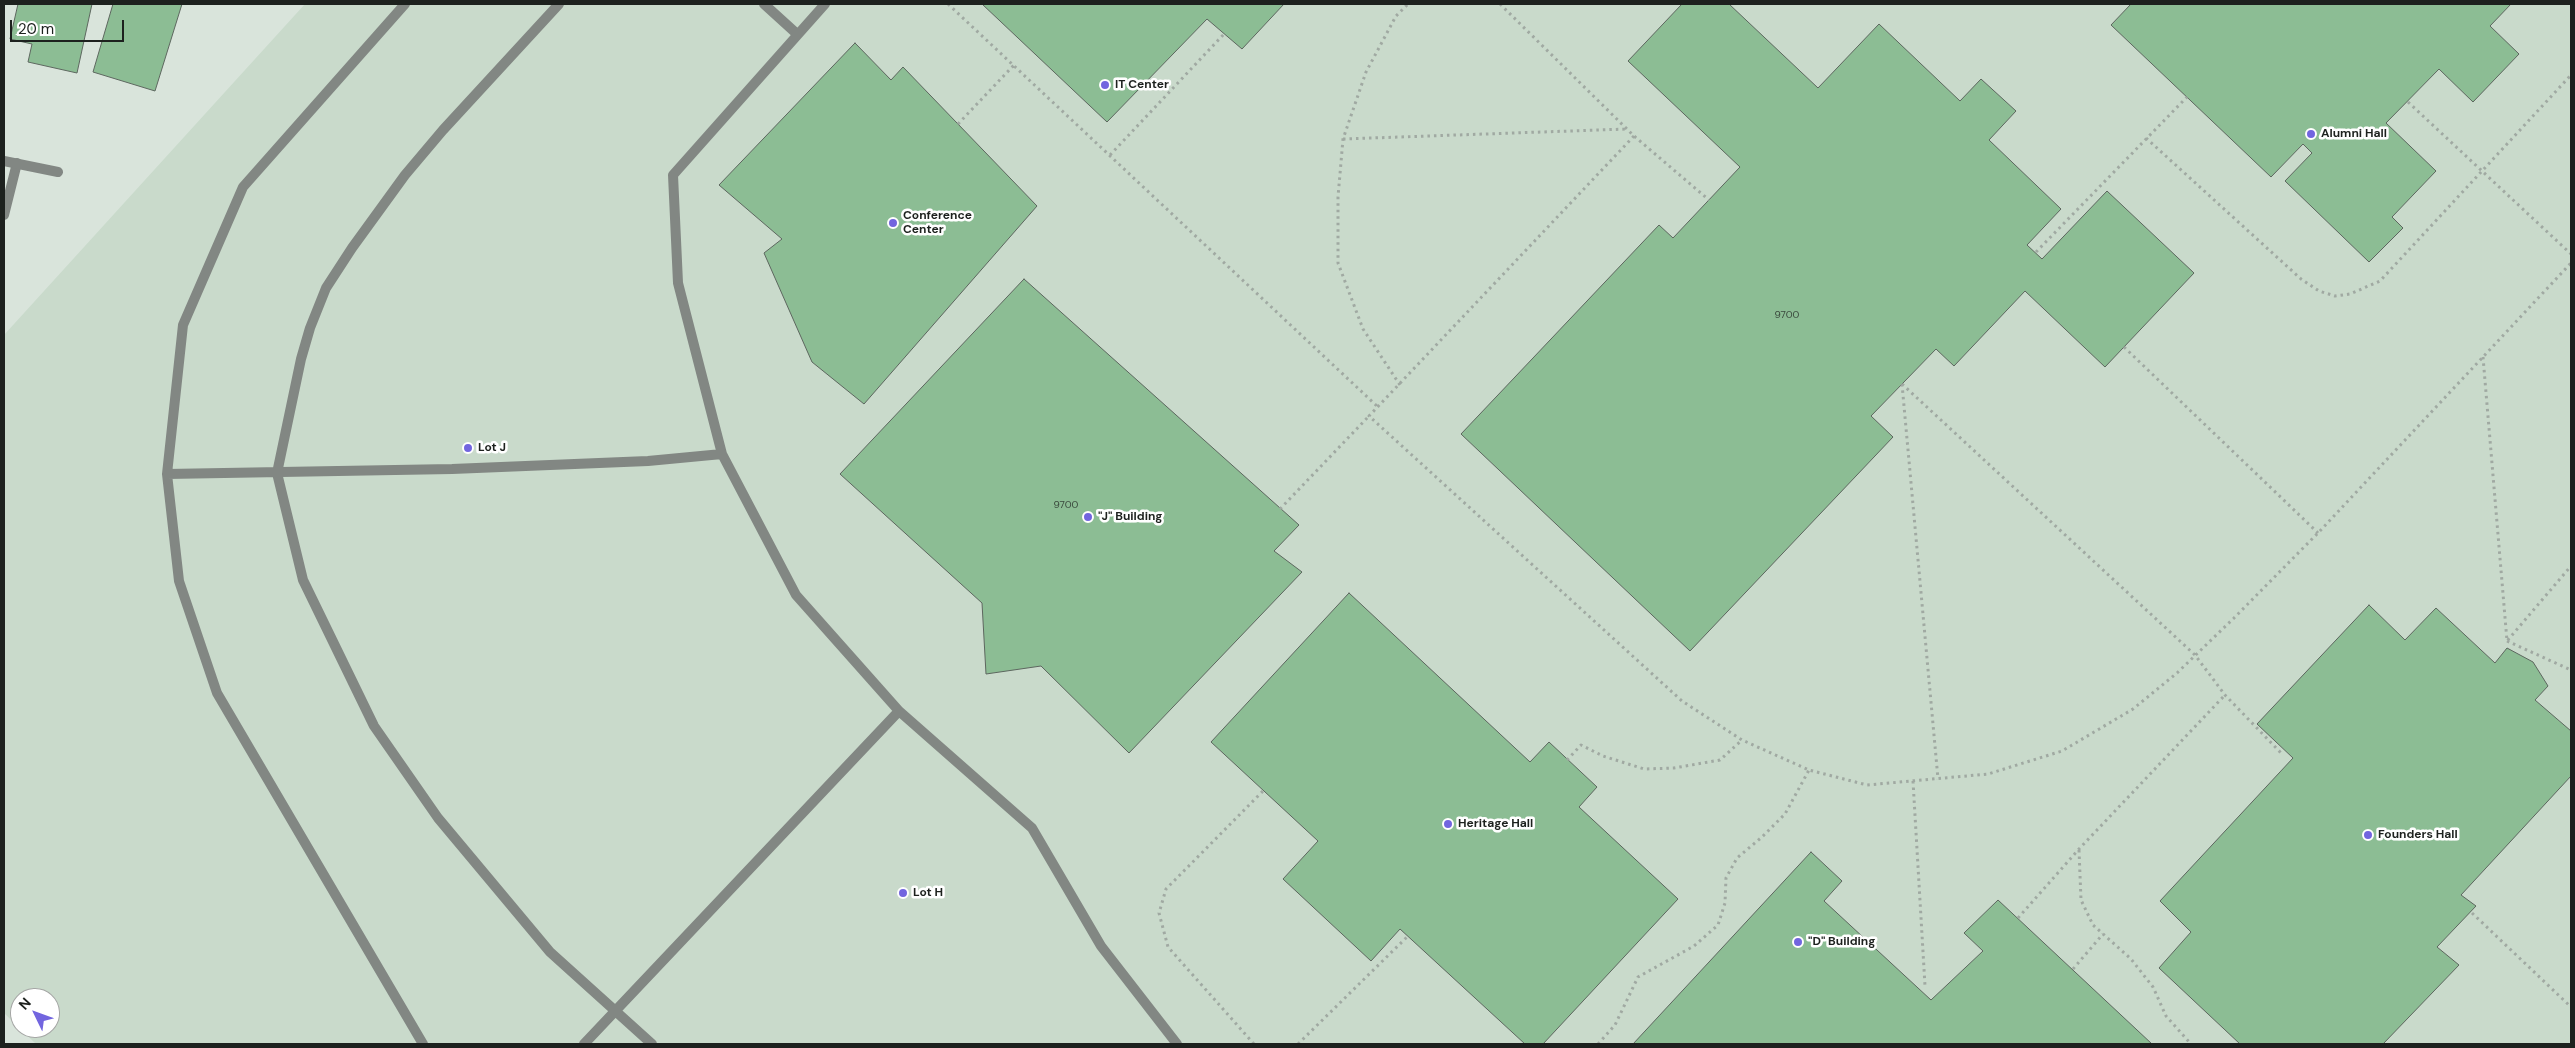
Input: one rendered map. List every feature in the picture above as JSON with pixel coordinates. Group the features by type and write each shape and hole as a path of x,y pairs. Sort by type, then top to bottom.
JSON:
{"street":[{"path":"405,4 243,187 183,325 167,474 179,581 217,694 423,1044"},
{"path":"559,4 443,130 410,169 352,248 326,288 310,328 301,359 277,473 303,580 374,726 438,818 550,952 652,1044"},
{"path":"764,4 797,34"},
{"path":"825,4 673,175 678,283 722,454 796,595 899,711 1032,828 1101,946 1178,1044"},
{"path":"4,161 58,172"},
{"path":"4,215 17,164"},
{"path":"167,474 236,471 277,473 648,461 722,454"},
{"path":"584,1044 899,711"}],"path":[{"path":"948,4 1378,407"},
{"path":"1400,385 1363,329 1338,263 1338,197 1343,139 1366,72 1396,16 1408,4"},
{"path":"1500,4 1634,136 1709,200"},
{"path":"1110,155 1224,34"},
{"path":"958,124 1014,65"},
{"path":"2146,138 2301,279 2318,291 2335,296 2350,294 2380,280 2483,172 2571,75"},
{"path":"2036,252 2187,97"},
{"path":"2408,102 2571,254"},
{"path":"1343,139 1627,129"},
{"path":"1280,509 1400,385 1634,136"},
{"path":"1369,416 1682,701 1742,740 1809,770 1867,785 1988,774 2062,751 2132,709 2177,673 2318,533 2571,263"},
{"path":"2124,347 2318,533"},
{"path":"2483,357 2507,641"},
{"path":"1938,779 1902,384 2195,654 2225,695 2282,754"},
{"path":"2507,641 2571,566"},
{"path":"2507,641 2571,670"},
{"path":"2018,918 2079,849 2225,695"},
{"path":"1567,760 1581,745 1603,756 1644,769 1674,768 1720,760 1742,740"},
{"path":"1598,1044 1615,1025 1638,977 1694,946 1718,925 1725,903 1726,878 1737,858 1785,814 1809,770"},
{"path":"1913,781 1925,986"},
{"path":"1254,1044 1168,947 1159,913 1166,889 1263,791"},
{"path":"2079,849 2081,900 2093,925 2131,959 2153,987 2166,1016 2190,1044"},
{"path":"2472,913 2571,1007"},
{"path":"2072,969 2103,934"},
{"path":"1298,1044 1408,936"}],"shaded area":[{"path":"305,4 2571,4 2571,1044 36,1044 30,1038 60,1038 60,988 10,988 10,1019 4,1013 4,335"}],"building":[{"path":"18,4 92,4 77,73 28,62 32,44 10,39"},
{"path":"113,4 182,4 155,91 93,72"},
{"name":"IT Center","path":"982,4 1284,4 1242,49 1207,19 1107,122"},
{"path":"1682,4 1729,4 1818,88 1879,24 1960,101 1981,79 2016,111 1989,140 2061,209 2027,245 2042,259 2107,191 2194,273 2105,367 2025,291 1954,366 1936,349 1871,416 1893,437 1690,651 1461,434 1659,225 1673,238 1740,167 1628,61"},
{"name":"Alumni Hall","path":"2131,4 2511,4 2490,26 2519,54 2473,102 2439,69 2386,123 2436,171 2392,217 2403,228 2369,262 2285,181 2312,153 2303,144 2271,177 2111,25"},
{"name":"Conference Center","path":"855,43 891,80 903,67 1037,206 864,404 812,362 764,253 782,239 719,185"},
{"name":"\"J\" Building","path":"1024,279 1299,525 1274,551 1302,572 1129,753 1041,666 986,674 982,603 840,474"},
{"name":"Heritage Hall","path":"1349,593 1530,762 1549,742 1597,787 1579,807 1678,899 1543,1044 1525,1044 1400,929 1371,961 1283,879 1318,841 1211,742"},
{"name":"Founders Hall","path":"2369,605 2405,640 2436,608 2495,663 2507,648 2533,662 2548,686 2535,700 2571,731 2571,776 2461,895 2476,906 2437,947 2459,965 2383,1044 2240,1044 2159,968 2191,932 2160,901 2293,758 2257,724"},
{"name":"\"D\" Building","path":"1811,852 1842,881 1824,901 1931,1000 1983,951 1964,933 1998,900 2152,1044 1633,1044"}],"place":[{"name":"IT Center","path":"1105,85"},
{"name":"Alumni Hall","path":"2311,134"},
{"name":"Conference Center","path":"893,223"},
{"name":"Lot J","path":"468,448"},
{"name":"\"J\" Building","path":"1088,517"},
{"name":"Heritage Hall","path":"1448,824"},
{"name":"Founders Hall","path":"2368,835"},
{"name":"Lot H","path":"903,893"},
{"name":"\"D\" Building","path":"1798,942"}]}
